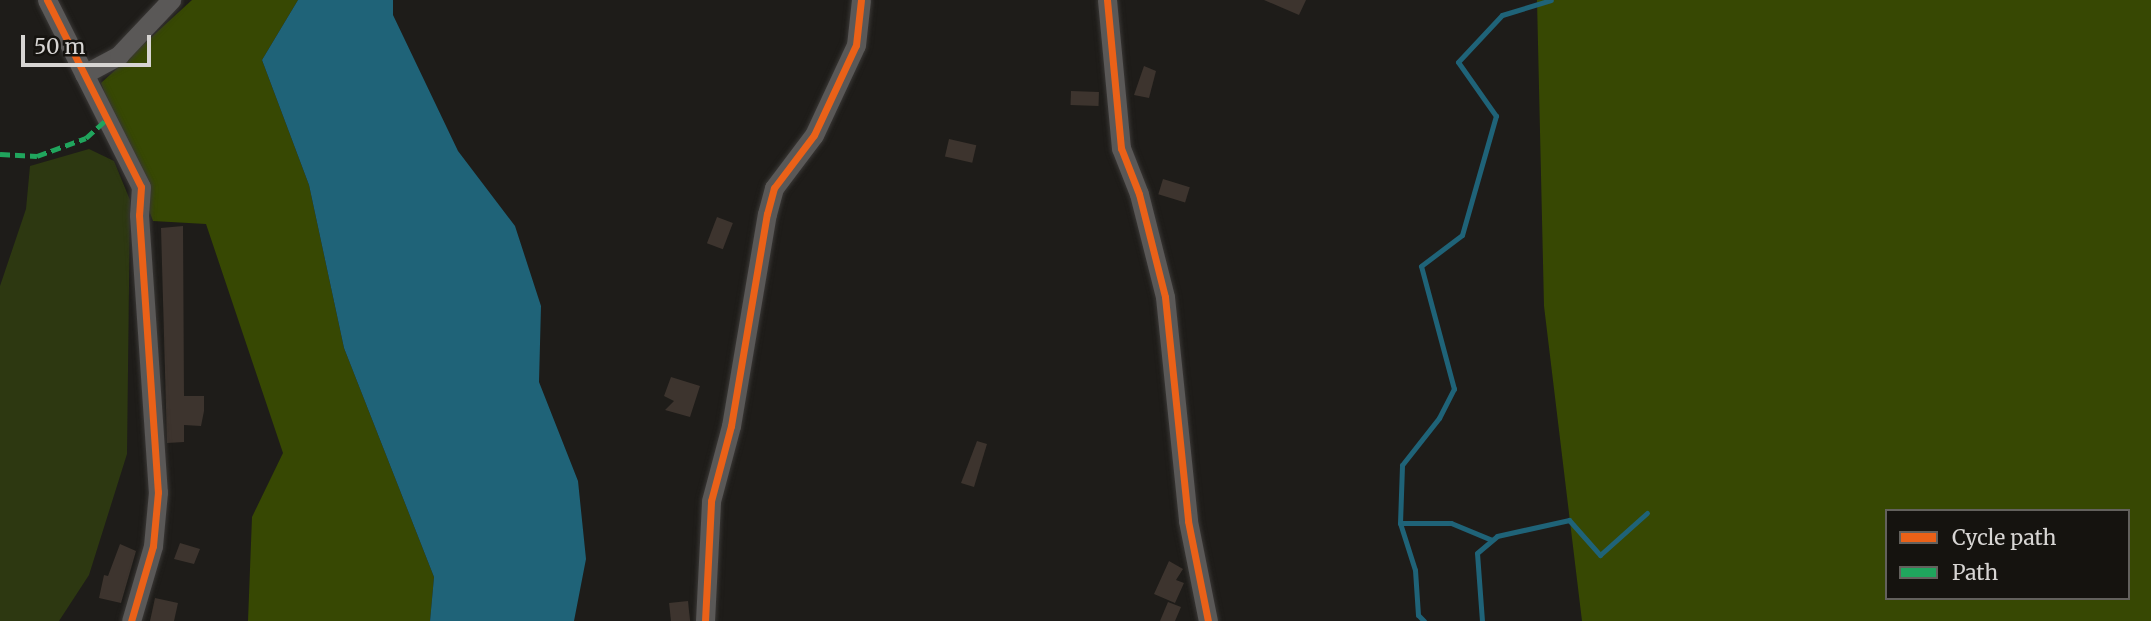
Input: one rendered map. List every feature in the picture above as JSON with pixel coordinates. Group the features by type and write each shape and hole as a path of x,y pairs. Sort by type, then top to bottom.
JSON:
{"street":[{"path":"47,0 141,187 139,215 158,492 153,546 131,621"},
{"path":"84,74 119,55 171,0"},
{"path":"705,621 711,501 731,426 767,214 774,188 814,135 856,45 861,0"},
{"path":"1107,0 1121,148 1139,194 1165,298 1188,521 1208,621"}],"green space":[{"path":"192,0 298,0 262,60 309,185 344,348 434,577 430,621 248,621 252,517 283,453 206,224 153,221 101,83"},
{"path":"1537,0 2151,0 2151,621 1582,621 1544,306"},
{"path":"89,149 114,161 130,200 127,454 89,575 59,621 0,621 0,286 26,209 30,166"}],"water":[{"path":"298,0 393,0 393,15 458,151 515,226 541,306 539,382 578,481 586,559 574,621 430,621 434,577 344,348 309,185 262,60"}],"building":[{"path":"1264,0 1306,0 1299,15"},
{"path":"1144,66 1156,71 1149,98 1134,95"},
{"path":"1071,91 1099,92 1098,106 1071,105"},
{"path":"949,139 976,145 972,163 945,157"},
{"path":"1163,179 1190,187 1185,202 1158,194"},
{"path":"717,217 733,223 723,249 707,243"},
{"path":"183,226 184,396 204,396 204,411 201,426 184,425 184,442 167,443 161,228"},
{"path":"671,377 700,386 690,417 665,410 674,401 664,396"},
{"path":"977,441 987,444 974,487 961,483"},
{"path":"180,543 200,549 194,564 174,559"},
{"path":"120,544 136,551 121,603 99,598 104,575 108,576"},
{"path":"1169,561 1183,569 1176,580 1184,583 1175,603 1154,594"},
{"path":"155,598 178,603 174,621 150,621"},
{"path":"688,601 690,621 671,621 669,603"},
{"path":"1168,602 1181,607 1175,621 1160,621"}],"waterway":[{"path":"1424,621 1418,615 1415,570 1400,523 1402,465 1439,418 1454,389 1421,266 1462,235 1496,116 1458,62 1502,15 1551,0"},
{"path":"1482,621 1477,553 1497,536 1569,520 1600,555 1647,513"},
{"path":"1400,523 1451,523 1492,540"}],"marked path":[{"path":"0,154 37,156 86,138 109,117"}],"cycle path":[{"path":"47,0 141,187 139,215 158,492 153,546 131,621"},
{"path":"705,621 711,501 731,426 767,214 774,188 814,135 856,45 861,0"},
{"path":"1107,0 1121,148 1139,194 1165,297 1188,521 1208,621"}]}
